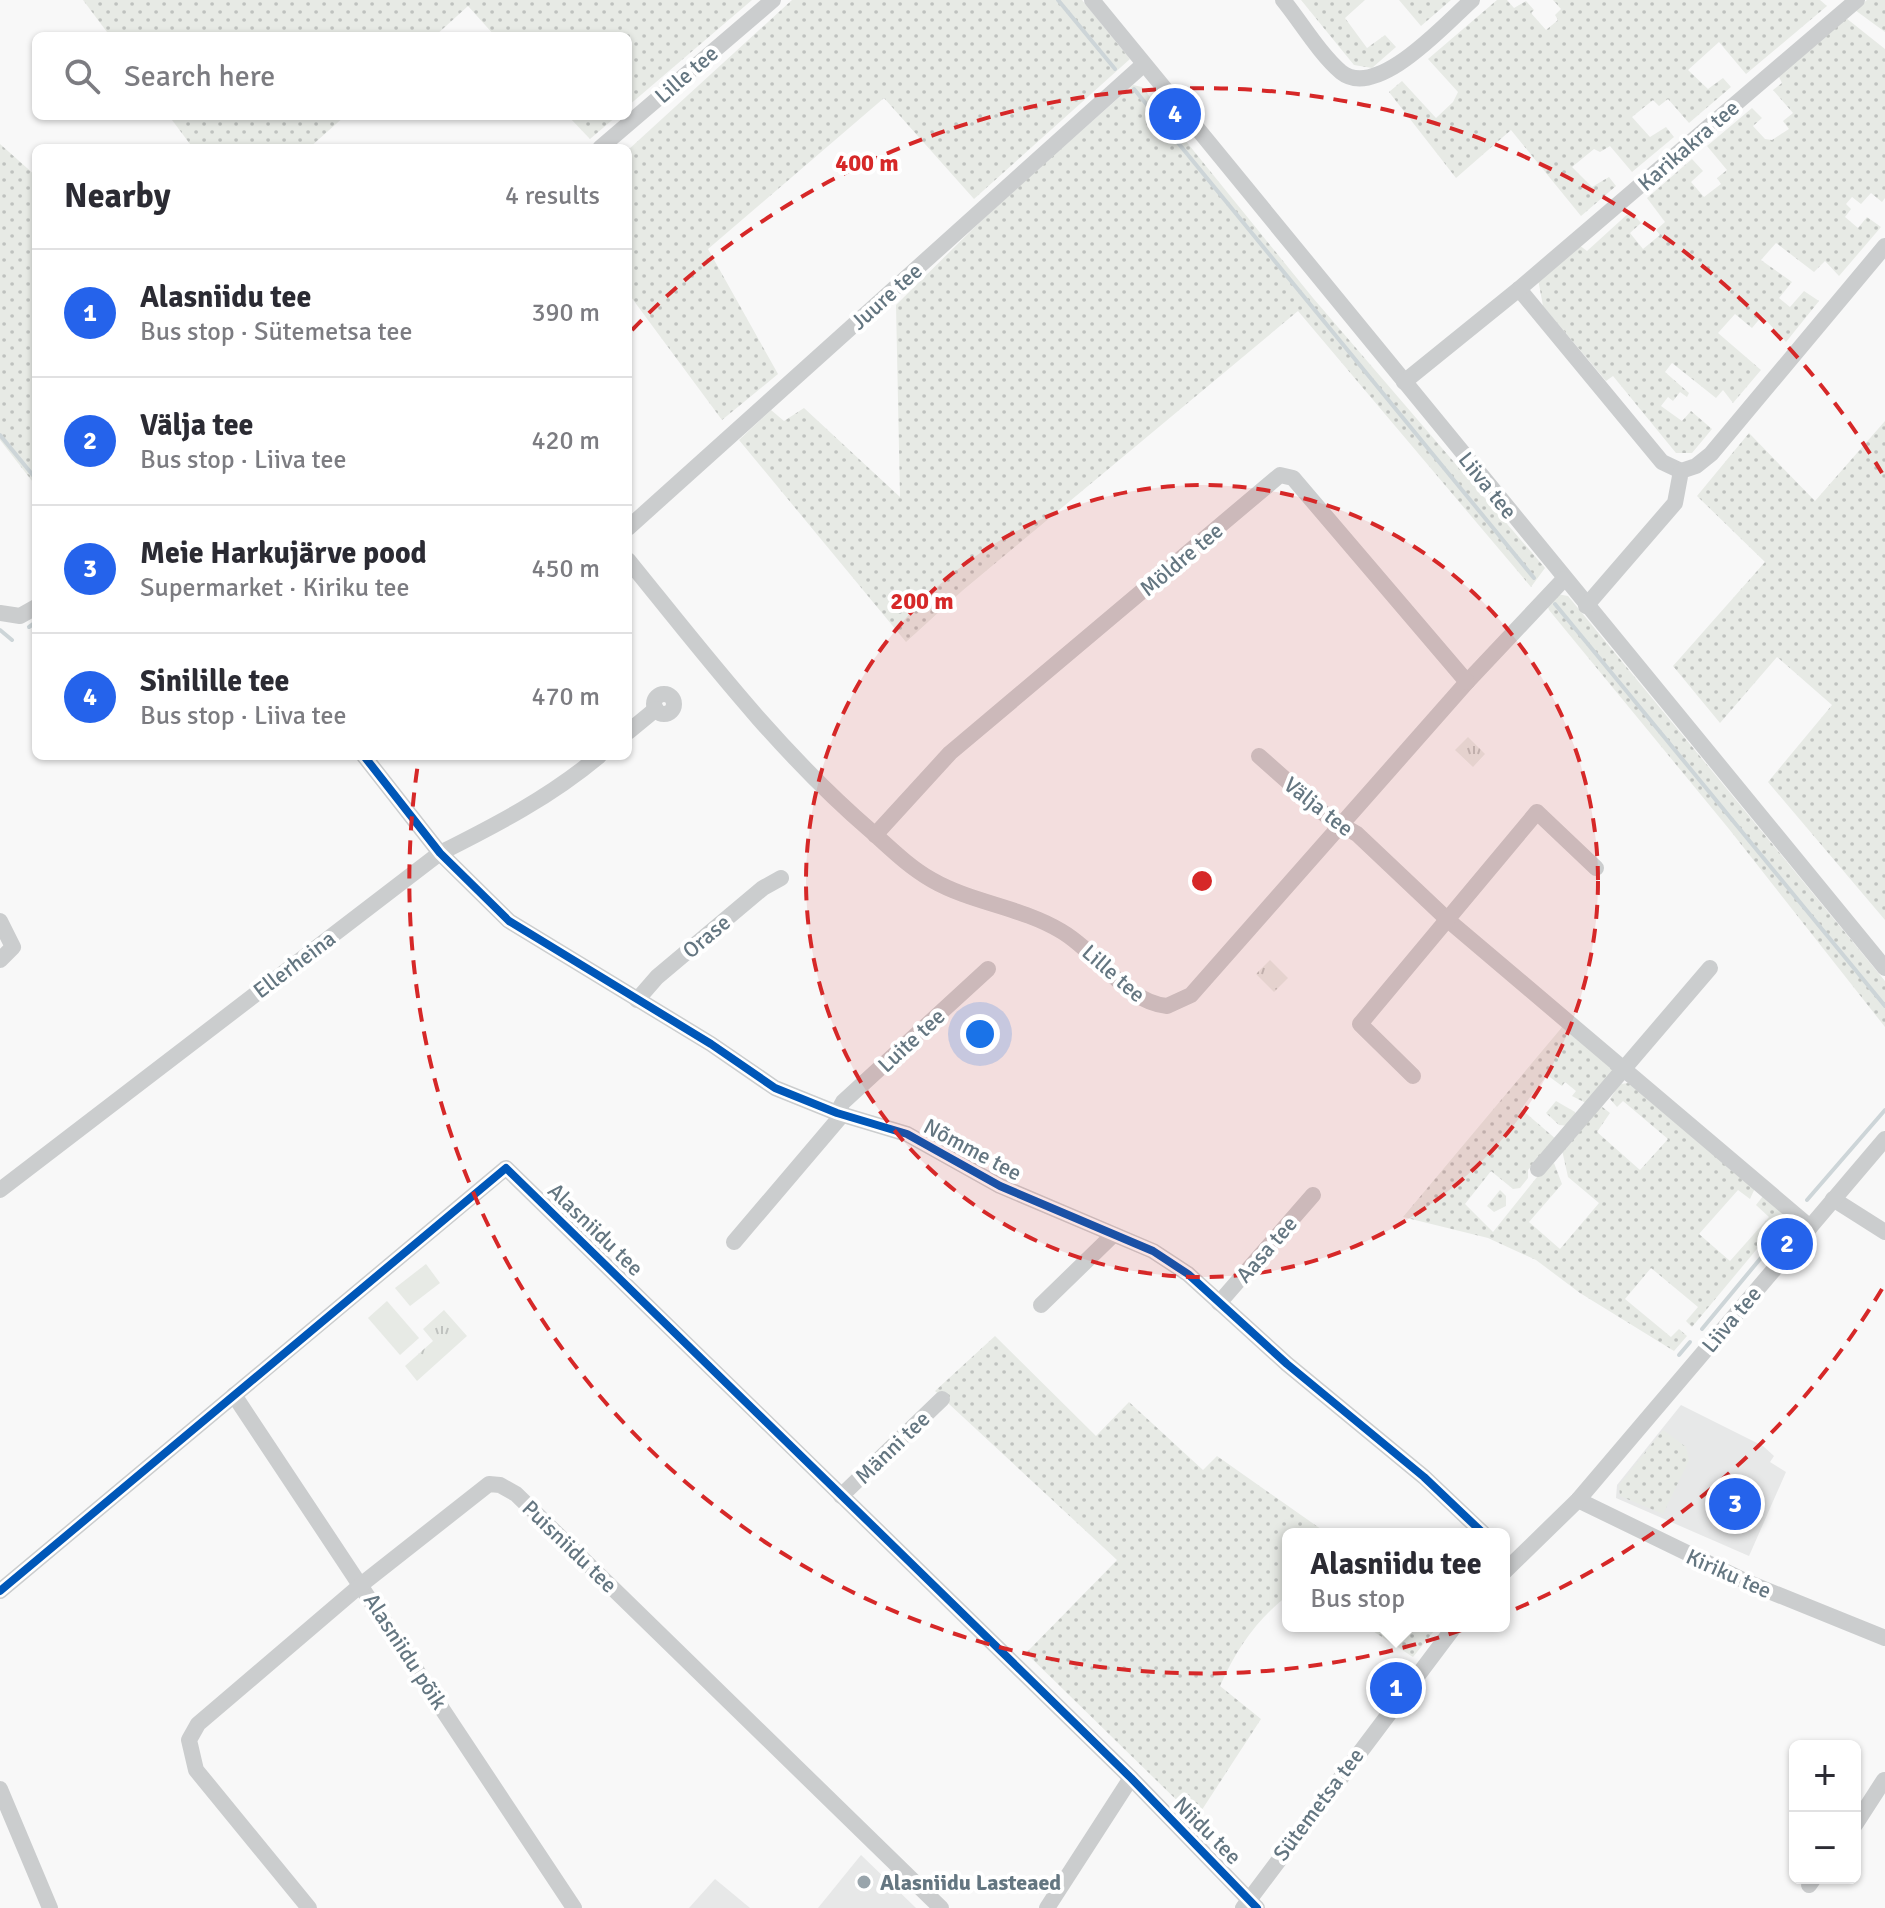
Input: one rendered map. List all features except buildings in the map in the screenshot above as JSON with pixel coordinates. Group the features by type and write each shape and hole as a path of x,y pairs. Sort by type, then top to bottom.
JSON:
{"street":[{"name":"Lille tee","path":"605,144 773,0"},
{"name":"Liiva tee","path":"1092,0 1885,968"},
{"path":"1283,0 1341,72 1365,79 1385,74 1472,0"},
{"name":"Karikakra tee","path":"1404,382 1519,289 1857,0"},
{"name":"Juure tee","path":"632,524 1144,64"},
{"path":"1586,606 1675,503 1681,471 1711,454 1885,246"},
{"path":"1519,289 1662,462 1681,471"},
{"name":"Möldre tee","path":"875,835 950,753 1280,475 1293,478 1467,682"},
{"name":"Lille tee","path":"632,565 774,739 875,835 932,880 1059,930 1100,959 1137,999 1167,1006 1191,995 1467,682 1564,579"},
{"path":"0,613 20,616 32,609"},
{"path":"632,729 656,709"},
{"name":"Välja tee","path":"1259,756 1357,834 1449,921 1810,1227"},
{"name":"Nõmme tee","path":"367,760 440,853 509,921 711,1044 775,1088 840,1114 907,1134 1000,1186 1153,1251 1188,1274 1424,1477 1478,1528"},
{"name":"Ellerheina","path":"0,1190 440,853 515,815 572,779 594,760"},
{"path":"1413,1076 1360,1024 1537,812 1596,868"},
{"name":"Orase","path":"637,1000 657,977 763,888 781,878"},
{"path":"0,921 13,947 0,960"},
{"path":"1538,1169 1710,968"},
{"name":"Luite tee","path":"840,1114 843,1102 988,969"},
{"path":"734,1242 840,1114"},
{"name":"Liiva tee","path":"1578,1500 1885,1139"},
{"name":"Alasniidu tee","path":"0,1591 506,1168 1131,1778"},
{"name":"Aasa tee","path":"1219,1303 1313,1195"},
{"path":"1833,1199 1885,1232"},
{"path":"1041,1305 1113,1235"},
{"name":"Alasniidu põik","path":"234,1395 574,1908"},
{"name":"Männi tee","path":"841,1496 942,1399"},
{"name":"Puisniidu tee","path":"309,1908 196,1770 189,1740 198,1724 362,1584 489,1484 500,1485 516,1494 941,1908"},
{"path":"1510,1560 1578,1500"},
{"name":"Kiriku tee","path":"1578,1500 1749,1583 1885,1638"},
{"name":"Sütemetsa tee","path":"1250,1904 1451,1632"},
{"path":"1047,1908 1131,1778"},
{"name":"Niidu tee","path":"1131,1778 1250,1904"},
{"path":"1861,1816 1885,1779"},
{"path":"0,1789 50,1908"}],"shaded area":[{"path":"1681,1405 1763,1446 1774,1456 1770,1462 1786,1472 1749,1556 1616,1498 1617,1485"},
{"name":"Alasniidu Lasteaed","path":"861,1855 916,1908 818,1908"},
{"path":"715,1879 750,1908 689,1908"}],"green space":[{"path":"83,0 752,0 632,103 632,32 491,32 468,6 439,32 107,32"},
{"path":"792,0 1082,0 1130,59 974,199 884,98 708,249 778,374 722,420 632,298 632,146"},
{"path":"1301,0 1365,0 1345,18 1367,48 1385,35 1396,47 1372,68 1354,65"},
{"path":"1399,0 1451,0 1421,26"},
{"path":"1497,0 1507,0 1514,8 1526,1 1534,10 1531,13 1546,30 1558,20 1555,15 1561,9 1553,0 1820,0 1827,6 1746,74 1719,42 1688,70 1708,89 1723,78 1731,87 1689,123 1668,99 1659,106 1653,100 1632,117 1650,137 1666,127 1674,137 1632,172 1610,146 1600,152 1594,149 1572,167 1592,187 1609,177 1616,186 1581,216 1511,130 1456,178 1389,92 1402,81 1436,118 1453,102 1458,92 1428,59"},
{"path":"1867,0 1885,0 1885,32 1855,10"},
{"path":"1846,18 1885,49 1885,198 1882,202 1871,193 1861,204 1852,197 1846,204 1851,209 1845,217 1858,228 1867,217 1881,227 1839,276 1825,261 1814,272 1776,243 1761,260 1792,282 1779,298 1790,307 1804,291 1819,301 1786,342 1762,316 1752,328 1735,314 1718,333 1761,370 1733,403 1723,390 1716,398 1672,363 1665,372 1689,393 1687,397 1680,392 1673,401 1668,397 1661,406 1682,421 1691,411 1712,429 1692,453 1676,453 1613,376 1606,381 1543,306 1538,279 1579,245 1587,251 1631,211 1641,223 1630,233 1643,249 1660,235 1656,230 1665,222 1647,198 1692,159 1703,171 1691,182 1704,197 1721,184 1717,178 1727,170 1707,146 1752,108 1762,118 1753,126 1765,139 1772,140 1789,129 1783,121 1793,113 1773,90 1782,83 1778,75"},
{"path":"1133,85 1142,87 1313,298 1545,568 1531,587 1298,311 962,591 906,642 739,440 771,410 784,421 804,408 900,497 896,305 988,214"},
{"path":"172,120 340,120 314,144 190,144"},
{"path":"572,120 612,120 590,139"},
{"path":"0,144 32,172 32,481 0,440"},
{"path":"1885,421 1885,920 1768,782 1832,705 1777,657 1720,723 1673,666 1765,562 1697,496 1749,433 1815,501"},
{"path":"1557,594 1568,596 1885,981 1885,1027 1729,829 1549,610 1547,604"},
{"path":"1468,737 1485,754 1473,767 1455,750"},
{"path":"1270,960 1288,978 1274,992 1256,974"},
{"path":"1563,1026 1613,1067 1615,1074 1588,1104 1572,1096 1576,1091 1565,1082 1562,1086 1547,1075 1521,1109 1557,1140 1528,1170 1528,1178 1520,1188 1513,1189 1491,1171 1465,1204 1493,1232 1541,1172 1554,1163 1562,1184 1529,1222 1560,1249 1599,1203 1568,1177 1562,1150 1601,1106 1610,1113 1597,1132 1640,1170 1668,1139 1623,1101 1617,1107 1610,1099 1620,1084 1629,1083 1755,1188 1750,1199 1738,1190 1699,1234 1730,1261 1769,1217 1756,1205 1763,1196 1786,1214 1692,1327 1686,1321 1698,1307 1651,1268 1625,1299 1671,1337 1679,1329 1687,1336 1674,1351 1580,1293 1536,1260 1488,1238 1403,1217"},
{"path":"1556,1101 1575,1112 1577,1119 1570,1126 1559,1125 1546,1113"},
{"path":"1500,1190 1506,1196 1506,1206 1494,1212 1487,1206"},
{"path":"426,1264 440,1283 410,1306 395,1288"},
{"path":"387,1301 419,1338 400,1355 368,1318"},
{"path":"444,1310 467,1336 417,1381 405,1366 433,1341 423,1329"},
{"path":"995,1336 1096,1436 1129,1402 1203,1470 1217,1456 1319,1528 1282,1528 1282,1600 1248,1636 1220,1686 1261,1719 1196,1819 1026,1653 1117,1560 935,1391"},
{"path":"1663,1430 1686,1447 1689,1460 1663,1514 1620,1496 1619,1485"},
{"path":"1374,1632 1433,1632 1413,1657"}],"waterway":[{"path":"1058,0 1115,69"},
{"path":"1134,89 1534,578"},
{"path":"0,435 32,474"},
{"path":"1555,604 1885,1006"},
{"path":"0,630 12,640"},
{"path":"1807,1200 1885,1110"},
{"path":"1702,1329 1789,1224"},
{"path":"1679,1355 1690,1342"}],"cycle path":[{"path":"367,760 440,853 509,921 711,1044 775,1088 837,1113 907,1134 1000,1186 1153,1251 1188,1274 1287,1364 1424,1477 1478,1528"},
{"path":"0,1591 506,1168 1131,1778 1257,1908"}],"place":[{"name":"Sinilille tee","path":"1175,114"},
{"name":"Välja tee","path":"1787,1244"},
{"name":"Meie Harkujärve pood","path":"1735,1504"},
{"name":"Alasniidu tee","path":"1396,1688"},
{"name":"Alasniidu Lasteaed","path":"864,1882"}]}
